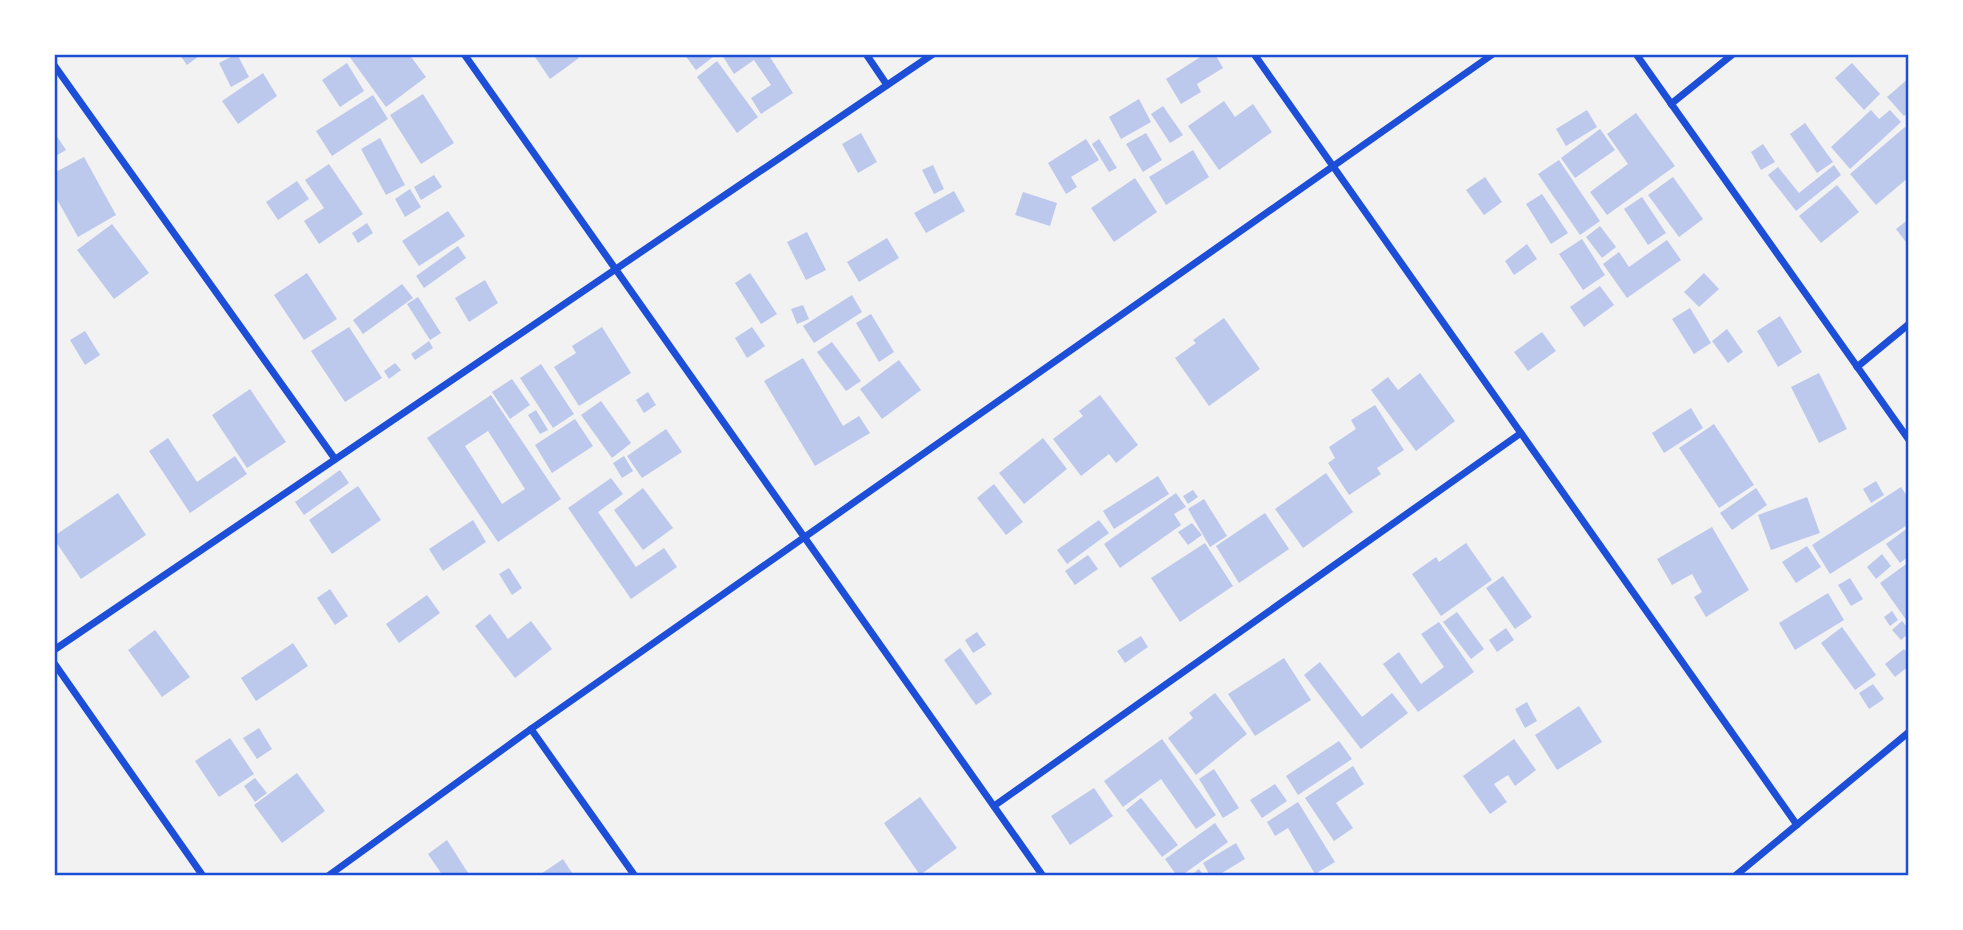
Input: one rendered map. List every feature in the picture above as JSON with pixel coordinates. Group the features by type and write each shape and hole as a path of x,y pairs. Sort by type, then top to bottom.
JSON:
{"street":[{"path":"464,54 1043,876"},
{"path":"866,54 887,85"},
{"path":"54,650 933,54"},
{"path":"1254,54 1797,825"},
{"path":"328,876 531,729 1493,54"},
{"path":"1636,54 1909,440"},
{"path":"1671,104 1733,54"},
{"path":"54,65 335,459"},
{"path":"1857,367 1909,324"},
{"path":"994,806 1521,433"},
{"path":"54,663 204,876"},
{"path":"531,729 635,876"},
{"path":"1735,876 1909,732"}],"building":[{"path":"179,54 202,54 187,65"},
{"path":"237,54 249,77 231,87 219,63"},
{"path":"409,54 426,77 386,107 349,56"},
{"path":"533,54 576,54 579,58 550,79"},
{"path":"684,54 717,54 696,70"},
{"path":"768,54 793,93 761,114 751,98 771,85 754,60 734,74 722,55"},
{"path":"1205,54 1215,54 1223,68 1197,84 1201,92 1181,104 1166,79"},
{"path":"717,61 758,117 737,133 697,77"},
{"path":"347,63 364,91 340,107 322,80"},
{"path":"1852,63 1880,94 1864,110 1835,78"},
{"path":"263,73 277,96 238,124 222,101"},
{"path":"1909,78 1909,111 1904,116 1887,97"},
{"path":"423,94 454,143 421,164 390,115"},
{"path":"373,95 388,119 332,156 316,131"},
{"path":"1139,99 1151,122 1121,139 1109,117"},
{"path":"1224,101 1235,117 1253,104 1272,132 1219,170 1188,126"},
{"path":"1163,106 1183,135 1170,143 1151,114"},
{"path":"1587,110 1597,127 1566,146 1556,129"},
{"path":"1871,110 1879,119 1890,110 1901,122 1850,169 1831,147"},
{"path":"1636,113 1675,166 1607,215 1590,192 1628,164 1607,134"},
{"path":"1805,123 1833,162 1817,173 1790,134"},
{"path":"1905,127 1909,131 1909,177 1876,205 1850,174"},
{"path":"1600,129 1615,150 1575,178 1561,158"},
{"path":"54,132 66,150 54,157"},
{"path":"861,133 877,162 858,173 842,144"},
{"path":"1146,133 1162,160 1143,172 1126,144"},
{"path":"380,138 405,185 386,195 361,149"},
{"path":"1086,139 1099,160 1071,177 1077,187 1066,194 1048,163"},
{"path":"1099,139 1117,168 1109,172 1092,144"},
{"path":"1763,144 1775,162 1761,170 1751,152"},
{"path":"1193,150 1209,177 1166,205 1149,177"},
{"path":"84,157 116,215 78,237 54,194 54,173"},
{"path":"1559,160 1600,221 1580,235 1538,174"},
{"path":"329,164 363,214 319,244 304,221 324,208 305,180"},
{"path":"933,165 944,189 934,194 922,170"},
{"path":"1834,165 1841,175 1796,211 1768,175 1778,167 1799,193"},
{"path":"434,175 442,187 421,200 414,187"},
{"path":"1485,177 1502,202 1484,215 1466,190"},
{"path":"1673,177 1703,219 1679,237 1648,195"},
{"path":"1135,178 1157,212 1114,242 1091,208"},
{"path":"297,181 309,199 278,220 266,202"},
{"path":"1837,185 1859,212 1821,243 1799,216"},
{"path":"410,189 421,207 405,217 395,199"},
{"path":"954,191 965,211 926,233 914,213"},
{"path":"1023,192 1057,203 1050,226 1015,215"},
{"path":"1542,194 1568,233 1551,244 1526,204"},
{"path":"1642,197 1666,233 1648,245 1624,209"},
{"path":"448,211 465,236 419,266 402,241"},
{"path":"1909,219 1909,246 1896,229"},
{"path":"367,223 373,233 358,243 352,233"},
{"path":"112,224 149,273 114,299 77,250"},
{"path":"1600,226 1616,247 1602,258 1586,237"},
{"path":"807,232 826,270 806,280 787,242"},
{"path":"887,238 899,258 859,282 847,262"},
{"path":"1582,239 1605,275 1583,290 1559,254"},
{"path":"1667,240 1681,260 1627,298 1603,264 1619,252 1629,267"},
{"path":"1527,244 1537,259 1514,275 1505,261"},
{"path":"458,246 466,258 424,288 416,276"},
{"path":"307,273 337,319 304,340 274,295"},
{"path":"750,273 777,314 761,324 735,283"},
{"path":"1704,273 1719,289 1699,307 1684,292"},
{"path":"485,280 498,303 469,322 455,298"},
{"path":"402,284 413,298 363,334 353,320"},
{"path":"1600,286 1614,305 1584,327 1570,307"},
{"path":"852,295 862,312 814,343 803,326"},
{"path":"418,297 441,333 430,340 407,304"},
{"path":"803,305 809,319 797,324 791,309"},
{"path":"1690,308 1711,343 1694,354 1672,319"},
{"path":"871,314 894,352 879,362 856,323"},
{"path":"1780,316 1802,352 1778,367 1757,331"},
{"path":"1224,318 1260,369 1209,406 1175,358 1196,343 1193,340"},
{"path":"349,327 382,378 345,402 311,351"},
{"path":"602,327 631,373 579,406 554,367 576,353 572,346"},
{"path":"752,327 765,346 747,358 735,338"},
{"path":"1727,329 1743,352 1728,363 1712,341"},
{"path":"85,331 100,355 85,365 70,340"},
{"path":"1542,332 1556,351 1528,371 1514,352"},
{"path":"429,341 433,348 415,360 411,354"},
{"path":"832,342 861,381 846,391 817,352"},
{"path":"803,358 843,426 859,416 870,433 815,466 764,381"},
{"path":"899,360 921,390 882,419 860,389"},
{"path":"395,363 401,370 389,379 384,371"},
{"path":"541,364 574,414 553,428 520,378"},
{"path":"1420,373 1455,421 1416,451 1371,390 1388,377 1398,390"},
{"path":"1819,373 1847,429 1819,443 1791,387"},
{"path":"512,379 530,405 510,419 492,392"},
{"path":"250,389 286,442 247,468 212,415"},
{"path":"648,392 656,405 644,413 636,400"},
{"path":"491,395 561,499 498,542 427,438","holes":["488,431 525,489 502,504 465,446"]},
{"path":"1100,395 1138,445 1116,463 1109,454 1081,476 1053,439 1083,416 1079,411"},
{"path":"601,401 631,443 612,458 581,415"},
{"path":"1375,405 1404,450 1377,468 1381,474 1349,495 1328,463 1335,458 1329,447 1356,429 1351,420"},
{"path":"1691,408 1703,428 1664,453 1652,433"},
{"path":"536,410 548,430 540,434 528,415"},
{"path":"575,419 593,446 552,473 535,445"},
{"path":"1714,424 1754,485 1719,508 1679,448"},
{"path":"666,429 682,452 642,478 627,456"},
{"path":"168,438 197,482 235,456 247,474 190,513 149,451"},
{"path":"1043,438 1067,469 1024,504 999,473"},
{"path":"624,456 633,471 622,478 613,463"},
{"path":"340,470 349,483 304,515 295,502"},
{"path":"1326,473 1353,512 1303,548 1275,509"},
{"path":"1158,476 1169,494 1114,529 1103,511"},
{"path":"611,478 623,494 598,512 636,567 664,548 677,567 631,599 568,508"},
{"path":"1876,481 1884,495 1871,503 1863,489"},
{"path":"994,484 1023,522 1006,535 977,498"},
{"path":"358,486 381,520 332,554 309,520"},
{"path":"1901,487 1909,499 1909,524 1830,574 1812,545"},
{"path":"643,488 673,528 643,550 614,510"},
{"path":"1756,488 1767,505 1732,530 1720,513"},
{"path":"1193,490 1198,497 1188,504 1183,496"},
{"path":"118,493 146,535 81,579 54,536"},
{"path":"1176,493 1186,507 1174,514 1181,525 1120,568 1104,544"},
{"path":"1807,497 1820,533 1771,550 1758,515"},
{"path":"1204,499 1227,536 1210,547 1188,509"},
{"path":"1265,513 1289,549 1239,583 1216,546"},
{"path":"473,520 486,542 443,571 429,549"},
{"path":"1099,520 1109,533 1067,564 1057,550"},
{"path":"1192,523 1202,535 1188,545 1178,532"},
{"path":"1712,527 1749,590 1706,617 1694,597 1702,592 1692,574 1672,585 1657,559"},
{"path":"1909,527 1909,556 1900,563 1886,544"},
{"path":"1205,543 1233,586 1180,622 1151,578"},
{"path":"1466,543 1492,580 1441,616 1412,574 1436,557 1439,562"},
{"path":"1807,546 1821,567 1796,583 1782,562"},
{"path":"1882,554 1891,566 1876,579 1867,567"},
{"path":"1088,555 1098,569 1075,585 1065,571"},
{"path":"1909,562 1909,624 1880,583"},
{"path":"509,568 522,588 512,595 499,574"},
{"path":"1503,576 1532,617 1515,629 1486,588"},
{"path":"1850,578 1863,599 1851,606 1838,585"},
{"path":"330,589 348,616 335,625 317,598"},
{"path":"1828,593 1844,620 1795,650 1779,623"},
{"path":"427,595 440,613 399,643 386,624"},
{"path":"1892,611 1898,620 1890,626 1884,617"},
{"path":"1457,612 1484,649 1471,659 1443,622"},
{"path":"490,614 508,639 531,621 552,649 515,678 475,626"},
{"path":"1902,621 1909,633 1901,640 1892,630"},
{"path":"1439,622 1474,672 1418,712 1383,664 1399,652 1421,684 1444,667 1421,634"},
{"path":"1842,627 1876,675 1855,690 1821,643"},
{"path":"1506,628 1514,640 1497,652 1489,640"},
{"path":"155,630 190,677 162,697 128,650"},
{"path":"977,632 986,645 973,653 965,640"},
{"path":"1141,636 1148,647 1125,663 1117,651"},
{"path":"293,643 308,666 256,701 241,678"},
{"path":"960,648 992,694 976,705 944,660"},
{"path":"1904,649 1909,656 1909,666 1895,677 1885,664"},
{"path":"1284,658 1311,700 1255,736 1228,694"},
{"path":"1320,662 1362,717 1392,693 1408,713 1361,749 1304,675"},
{"path":"1873,684 1884,699 1869,709 1859,693"},
{"path":"1215,693 1247,734 1196,775 1168,738 1193,718 1189,713"},
{"path":"1527,702 1537,721 1525,728 1515,709"},
{"path":"1579,706 1602,742 1557,770 1535,735"},
{"path":"259,728 272,749 257,759 243,738"},
{"path":"230,738 254,774 219,797 195,761"},
{"path":"1162,739 1216,815 1196,829 1161,779 1123,807 1104,781"},
{"path":"1514,739 1536,770 1515,786 1508,775 1494,784 1507,802 1490,814 1463,776"},
{"path":"1339,741 1352,759 1298,795 1286,776"},
{"path":"1353,766 1364,784 1336,803 1353,828 1334,841 1305,798"},
{"path":"1214,769 1239,808 1223,818 1199,779"},
{"path":"297,773 325,811 282,843 254,805"},
{"path":"255,778 267,793 255,802 244,786"},
{"path":"1275,784 1287,801 1262,818 1250,800"},
{"path":"1094,788 1113,816 1070,845 1051,816"},
{"path":"920,797 957,848 920,875 884,823"},
{"path":"1141,798 1178,845 1162,857 1126,810"},
{"path":"1298,802 1335,862 1315,874 1288,828 1275,836 1267,822"},
{"path":"1215,823 1228,842 1181,876 1177,876 1165,859"},
{"path":"447,840 470,876 443,876 428,854"},
{"path":"1236,843 1245,859 1217,876 1210,876 1203,863"},
{"path":"563,859 574,876 538,876"},
{"path":"1199,869 1204,876 1190,876"}]}
